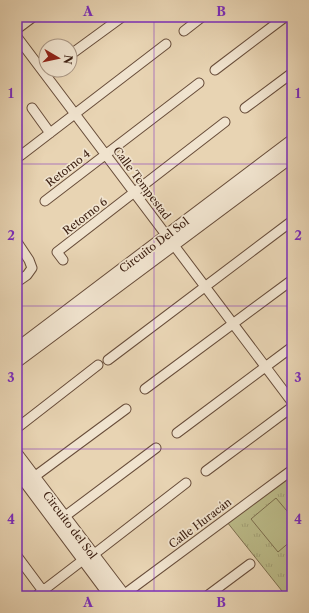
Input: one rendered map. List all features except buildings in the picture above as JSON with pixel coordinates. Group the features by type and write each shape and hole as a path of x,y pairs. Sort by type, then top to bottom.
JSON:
{"street":[{"path":"17,29 33,17"},
{"path":"78,49 122,17"},
{"path":"184,31 202,17"},
{"path":"215,70 285,17"},
{"name":"Calle Tempestad","path":"17,37 38,61"},
{"path":"20,156 166,44"},
{"path":"244,108 292,73"},
{"name":"Calle Tempestad","path":"52,78 75,114 292,402"},
{"name":"Retorno 4","path":"45,201 199,83"},
{"path":"32,108 50,133"},
{"path":"134,192 225,122"},
{"name":"Circuito Del Sol","path":"17,361 292,141"},
{"name":"Circuito Del Sol","path":"17,349 170,240 292,156"},
{"name":"Retorno 6","path":"63,260 57,252 134,192"},
{"path":"108,360 292,221"},
{"path":"17,242 29,260 32,268 27,275 17,282"},
{"path":"145,389 292,280"},
{"path":"176,433 292,347"},
{"path":"17,428 98,365"},
{"path":"206,472 292,407"},
{"path":"34,477 126,409"},
{"path":"64,517 156,448"},
{"name":"Circuito del Sol","path":"17,454 64,517 88,558 123,596"},
{"path":"17,470 88,558 111,596"},
{"name":"Calle Huracán","path":"123,596 292,470"},
{"path":"17,556 39,593 88,558 186,483"},
{"path":"207,596 250,564"}],"green space":[{"path":"292,471 292,596 286,596 227,522"},
{"path":"276,498 292,517 292,540 278,552 251,519"}]}
